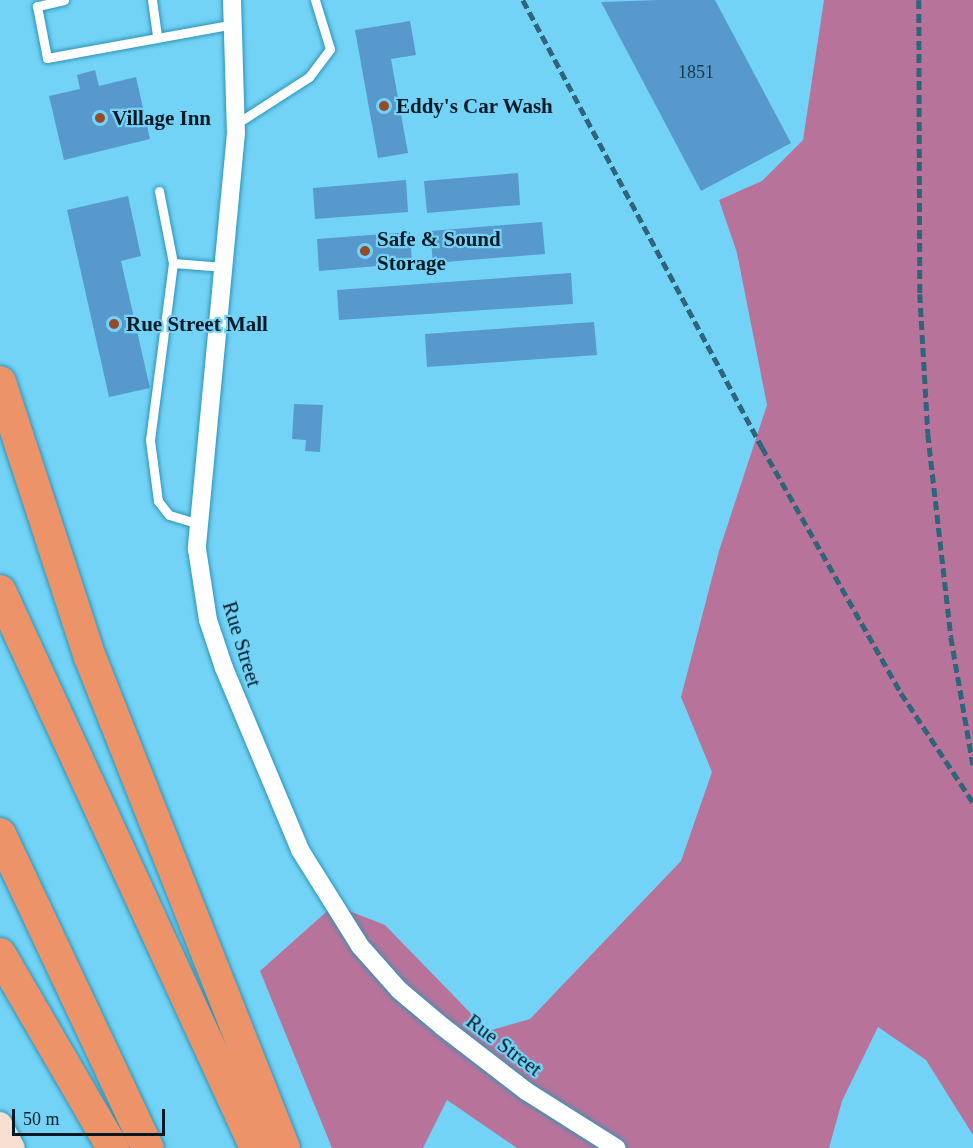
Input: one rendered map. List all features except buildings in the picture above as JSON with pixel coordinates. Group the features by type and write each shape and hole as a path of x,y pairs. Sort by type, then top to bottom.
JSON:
{"highway":[{"path":"0,382 90,657 284,1148"},
{"path":"0,591 256,1148"},
{"path":"0,834 148,1148"},
{"path":"0,954 113,1148"}],"main road":[{"path":"0,1124 13,1148"}],"street":[{"name":"Rue Street","path":"232,0 235,24 236,124 197,549 208,620 224,668 274,795 326,897 399,990 526,1091 616,1148"}],"lane":[{"path":"64,0 37,6 47,58 157,36 235,24"},
{"path":"152,0 157,36"},
{"path":"236,124 309,77 330,49 315,0"},
{"path":"159,191 173,263 150,441 152,482 169,515 200,524"},
{"path":"173,263 224,267"}],"shaded area":[{"path":"824,0 973,0 973,1135 926,1060 878,1027 842,1101 829,1148 517,1148 447,1100 423,1148 332,1148 260,971 334,905 385,925 488,1031 530,1019 681,861 712,772 681,697 719,551 767,405 737,253 719,200 762,181 803,140"}],"railway":[{"path":"523,0 762,447 901,693 973,802"},
{"path":"919,0 920,294 928,434 951,637 973,765"}],"place":[{"name":"Eddy's Car Wash","path":"384,106"},
{"name":"Village Inn","path":"100,118"},
{"name":"Safe & Sound Storage","path":"365,251"},
{"name":"Rue Street Mall","path":"114,324"}]}
